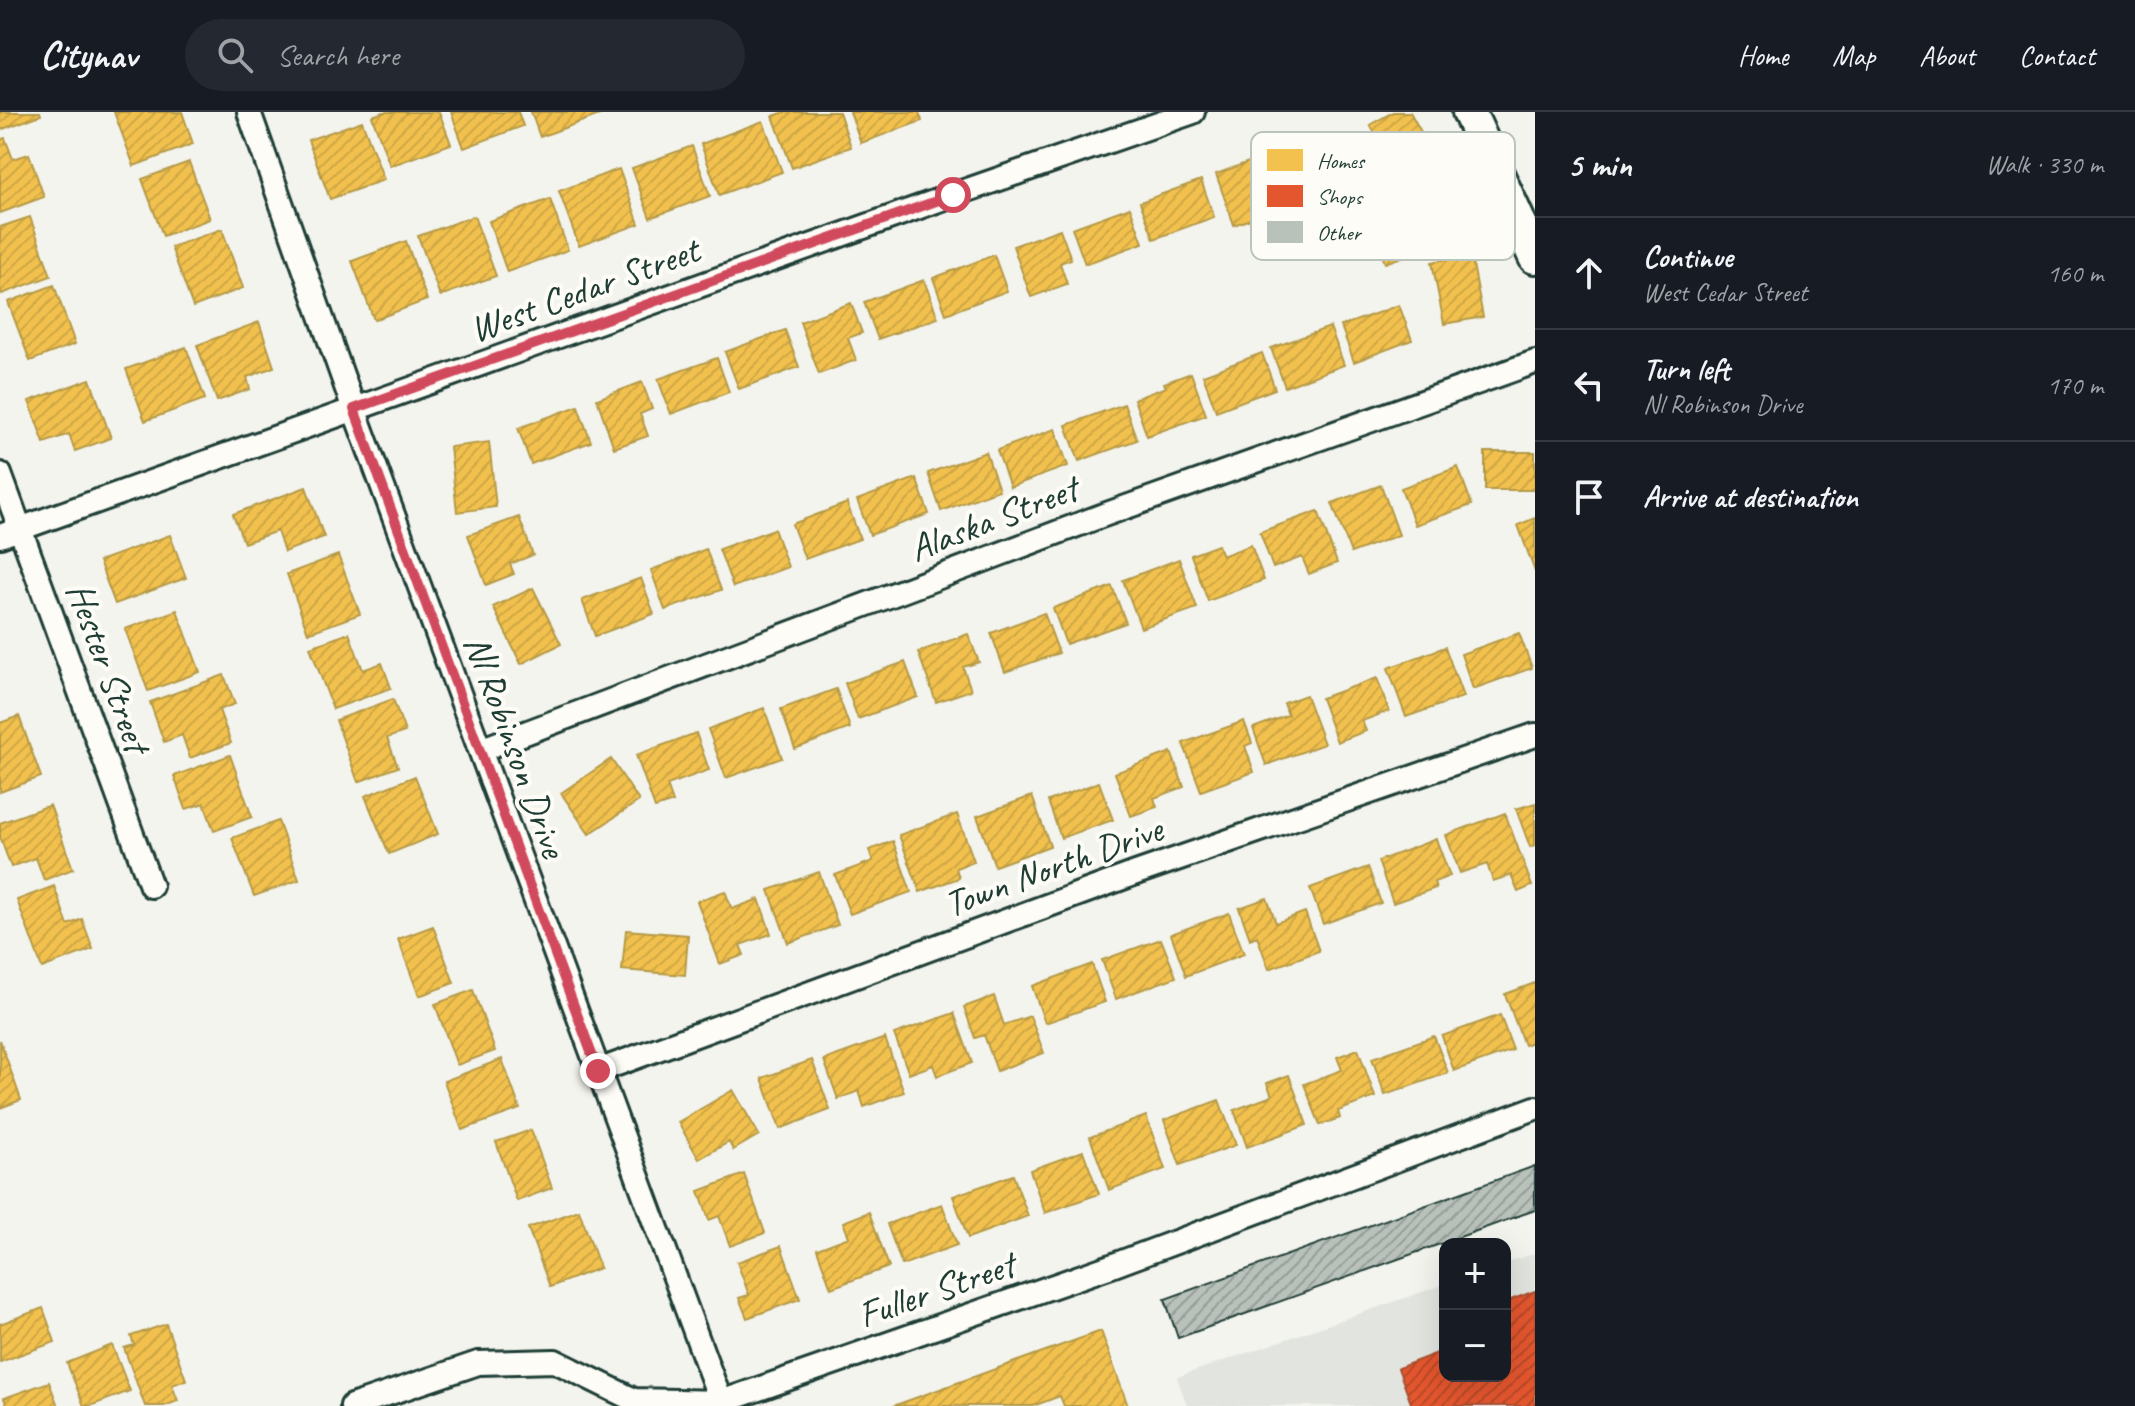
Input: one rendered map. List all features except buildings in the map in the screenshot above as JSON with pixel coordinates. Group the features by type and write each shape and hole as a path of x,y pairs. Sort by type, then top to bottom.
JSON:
{"main road":[{"path":"1469,112 1478,132"},
{"path":"1515,213 1535,257"}],"street":[{"name":"Nl Robinson Drive","path":"249,112 354,409 721,1402"},
{"name":"West Cedar Street","path":"10,532 1193,112"},
{"name":"Alaska Street","path":"480,750 1101,516 1535,362"},
{"name":"Hester Street","path":"0,474 10,532 151,886"},
{"name":"Town North Drive","path":"598,1071 1136,873 1535,735"},
{"name":"Fuller Street","path":"352,1406 478,1363 555,1361 634,1400 721,1402 1114,1265 1535,1108"}],"shaded area":[{"path":"1535,1253 1535,1406 1187,1406 1177,1377 1439,1286 1439,1382 1511,1382 1511,1261"}],"route":[{"path":"598,1071 354,409 953,195"}]}
